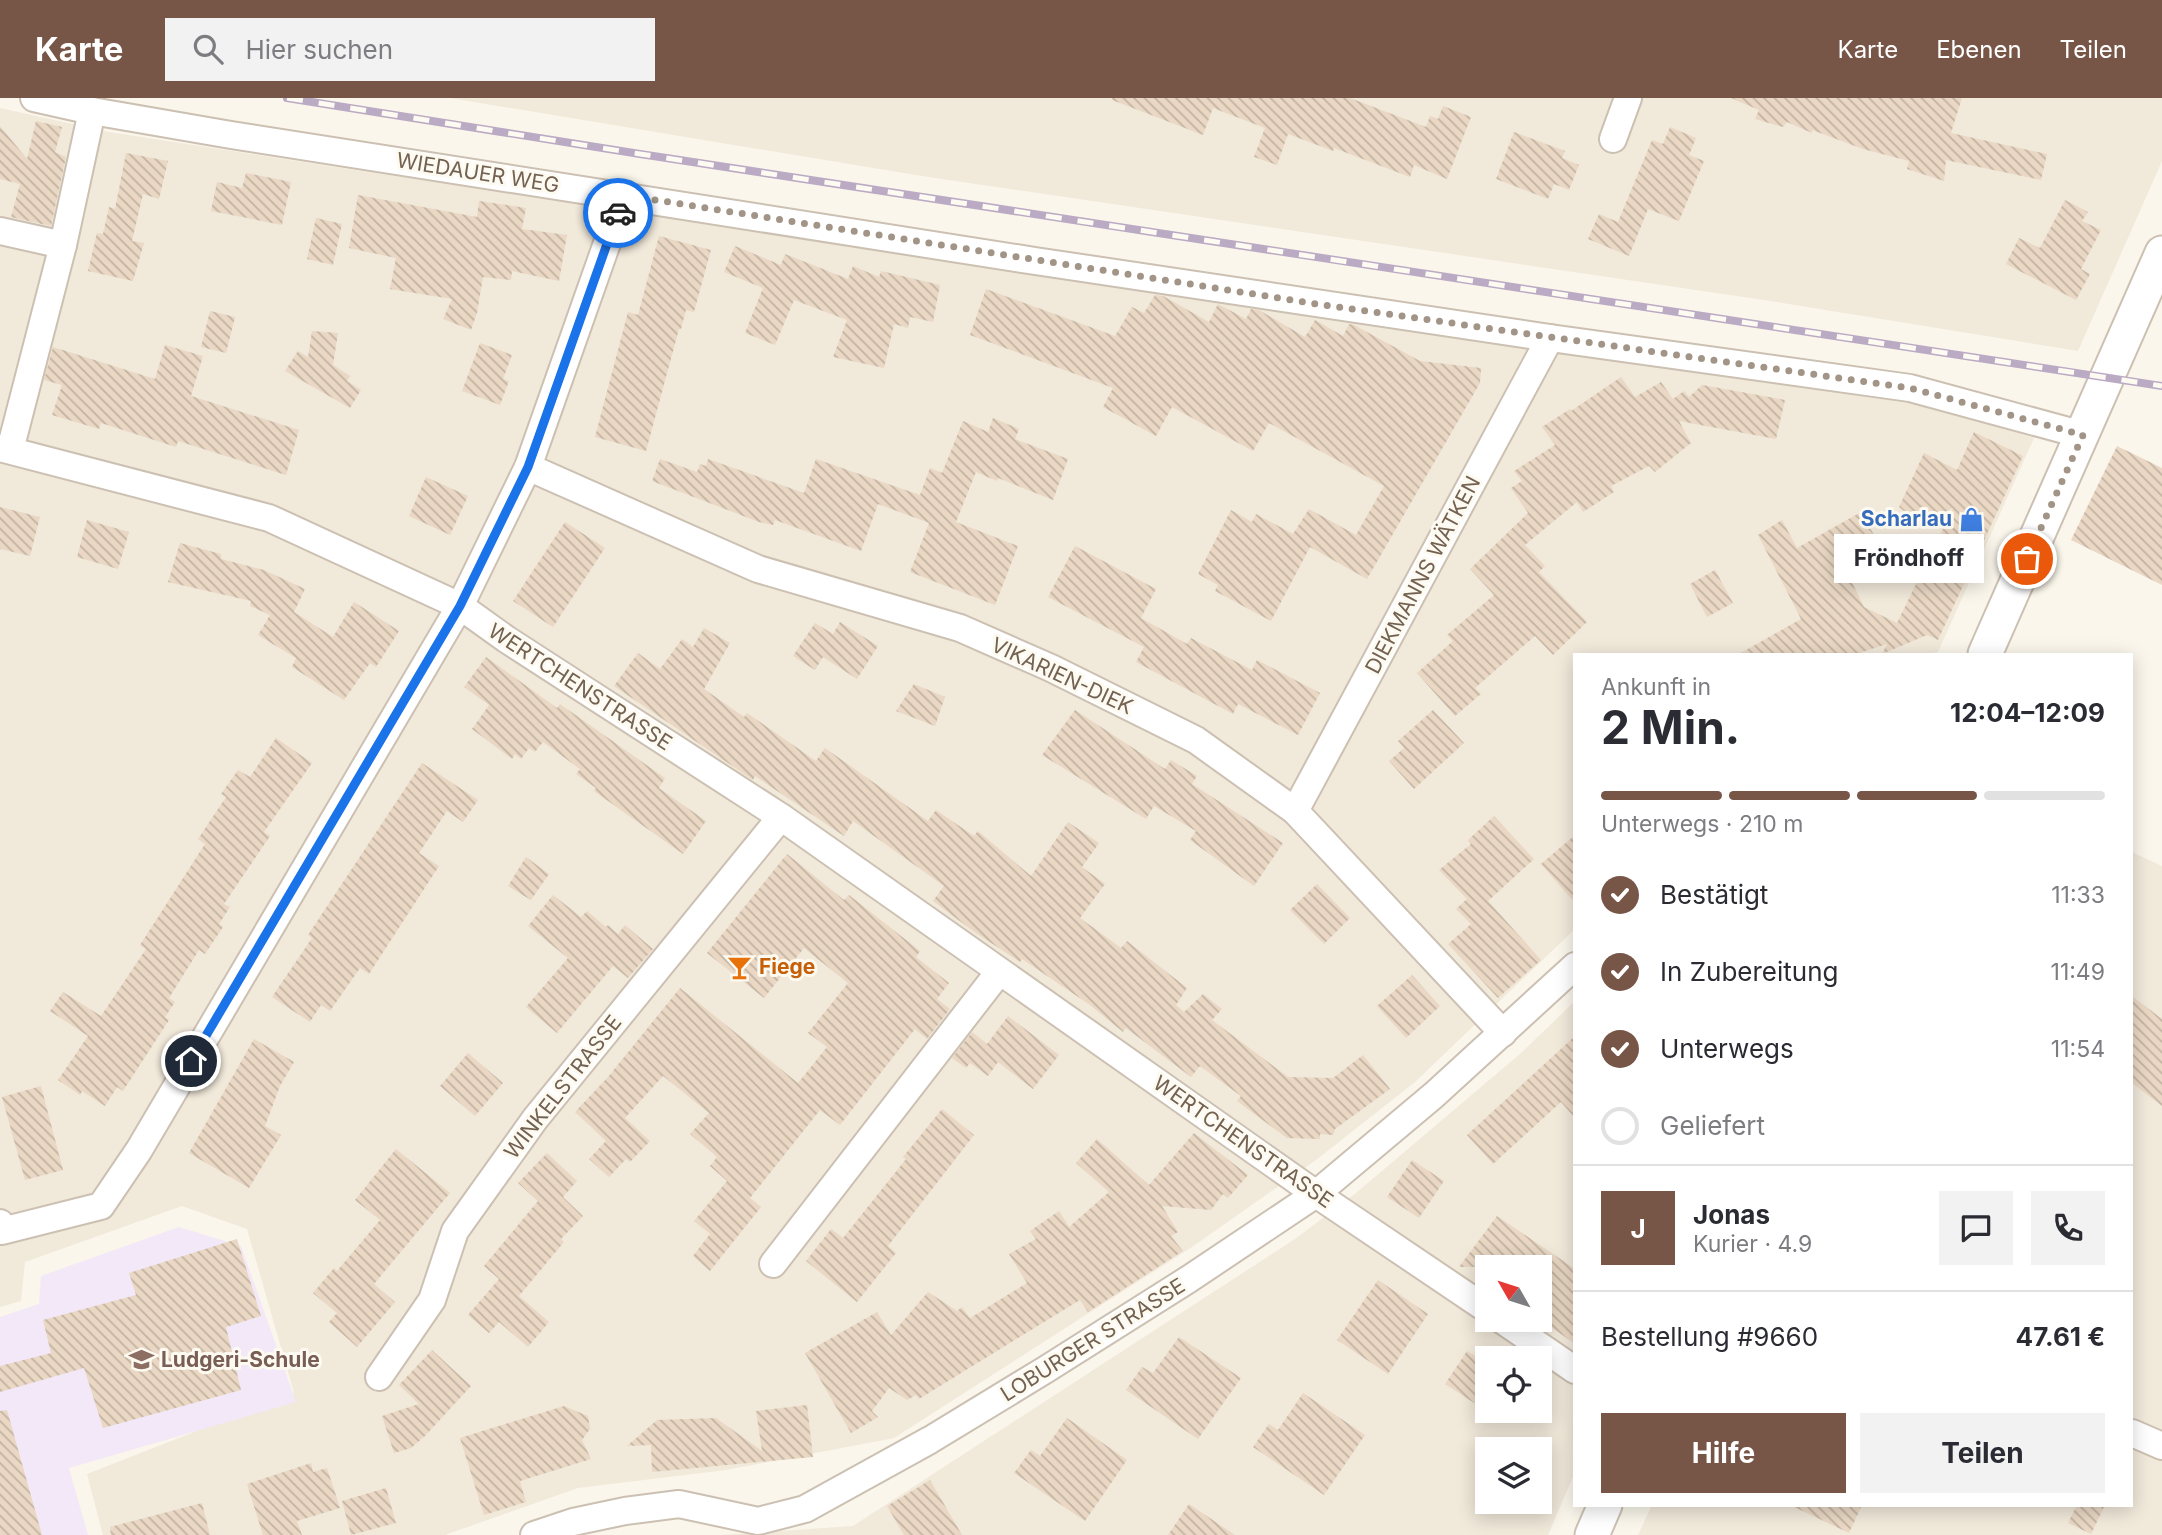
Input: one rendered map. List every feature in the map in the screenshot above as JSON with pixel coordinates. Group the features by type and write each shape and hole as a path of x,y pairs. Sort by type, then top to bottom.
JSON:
{"street":[{"name":"WIEDAUER WEG","path":"34,98 92,111 259,139 1022,259 1550,338 1910,388 2083,435"},
{"path":"1613,139 1628,98"},
{"path":"5,449 63,245 92,111"},
{"path":"1,1227 101,1206 139,1150 460,606 528,467 624,195"},
{"path":"0,231 63,245"},
{"path":"1985,653 2162,253"},
{"name":"DIEKMANNS WÄTKEN","path":"1295,811 1550,338"},
{"name":"WERTCHENSTRASSE","path":"5,449 269,519 460,606 517,646 781,817 1316,1194 1475,1301"},
{"name":"VIKARIEN-DIEK","path":"528,467 758,569 960,628 1051,668 1196,740 1295,811 1503,1033"},
{"name":"WINKELSTRASSE","path":"379,1377 432,1300 455,1231 535,1119 781,817"},
{"name":"LOBURGER STRASSE","path":"534,1535 573,1522 679,1504 755,1528 805,1509 930,1440 1189,1279 1316,1194 1434,1096 1573,968"},
{"path":"773,1264 999,972"},
{"path":"1520,1332 1573,1369"},
{"path":"2133,1433 2162,1446"},
{"path":"1592,1535 1604,1507"}],"shaded area":[{"path":"450,98 2162,98 2162,161 2078,351 1764,300 922,176"},
{"path":"0,108 109,132 328,166 1919,401 2034,438 1938,652 1573,653 1573,931 1415,1082 1316,1160 1192,1247 894,1438 726,1470 578,1488 445,1535 103,1535 87,1474 294,1393 247,1229 182,1206 25,1262 21,1301 0,1307"},
{"path":"2133,852 2162,866 2162,1535 1638,1535 1651,1507 2133,1507"},
{"path":"1573,1003 1573,1477 1548,1535 722,1535 853,1526 1295,1239 1356,1193 1520,1054"},
{"name":"Ludgeri-Schule","path":"179,1227 241,1246 296,1402 69,1468 88,1535 0,1535 0,1317 39,1304 41,1276"}],"building":[{"path":"1112,98 1350,98 1426,127 1430,116 1438,119 1443,106 1471,117 1447,179 1414,165 1410,177 1288,134 1277,165 1254,157 1265,128 1213,108 1203,135"},
{"path":"1731,98 1962,98 1951,133 2047,154 2041,180 1946,160 1944,181 1907,169 1909,161 1863,149 1812,130 1812,133 1787,122 1783,127 1755,119 1759,110"},
{"path":"36,121 62,127 55,152 66,157 51,226 11,217 20,184 0,179 0,126 27,159"},
{"path":"1670,127 1696,138 1689,155 1704,161 1679,221 1648,209 1629,256 1588,239 1599,214 1618,222 1652,140 1663,144"},
{"path":"1514,132 1565,151 1562,158 1579,165 1569,190 1554,184 1548,199 1496,179"},
{"path":"126,153 168,161 159,199 143,194 132,241 144,243 133,281 88,271 97,233 103,234 109,207 115,209"},
{"path":"246,173 291,182 282,225 211,211 217,182 242,188"},
{"path":"358,195 477,217 479,201 526,208 522,229 567,235 559,281 512,271 511,280 483,277 471,330 443,319 452,299 390,289 396,258 349,248"},
{"path":"2065,200 2088,212 2082,221 2101,230 2081,269 2090,274 2076,300 2006,264 2019,238 2040,248"},
{"path":"316,218 342,224 333,265 307,259"},
{"path":"659,236 711,250 694,312 686,310 679,329 646,451 595,437 628,312 638,315"},
{"path":"735,246 781,265 785,254 848,279 853,266 879,277 881,271 940,285 933,322 910,317 908,328 894,324 884,368 833,357 847,320 794,300 775,345 745,333 763,288 724,272"},
{"path":"986,289 1115,336 1132,307 1144,313 1155,295 1163,296 1209,322 1218,304 1246,319 1251,309 1259,310 1305,337 1315,320 1343,336 1349,324 1420,361 1481,368 1480,383 1367,579 1310,547 1271,621 1215,591 1218,585 1198,574 1231,510 1252,522 1256,514 1293,534 1309,509 1356,535 1384,486 1269,423 1253,451 1172,407 1156,436 1103,407 1113,388 970,335"},
{"path":"210,311 235,317 226,353 201,347"},
{"path":"312,331 338,333 333,365 350,376 347,381 361,390 350,408 285,371 298,351 308,357"},
{"path":"480,343 512,355 503,379 509,381 500,405 462,391"},
{"path":"165,345 203,356 191,396 299,430 286,475 178,441 176,447 101,423 99,429 52,415 62,385 44,380 53,347 155,379"},
{"path":"1621,377 1635,397 1661,382 1673,399 1684,391 1689,397 1702,385 1785,400 1776,439 1679,421 1691,443 1655,472 1649,466 1611,486 1614,492 1583,512 1577,502 1525,545 1545,566 1539,572 1587,622 1553,655 1535,636 1475,688 1481,694 1455,716 1417,673 1453,641 1447,635 1494,595 1470,569 1528,513 1511,488 1522,481 1514,471 1555,445 1542,427"},
{"path":"993,418 1019,429 1015,439 1068,459 1053,500 976,472 956,522 1018,546 995,605 910,572 929,523 878,504 861,551 775,520 773,525 759,522 652,481 660,459 697,472 700,464 706,466 708,459 804,493 816,459 920,495 930,468 942,473 963,421 988,432"},
{"path":"1974,432 2023,456 1938,640 1927,635 1884,653 1887,644 1859,653 1741,653 1801,619 1758,535 1782,520 1797,548 1861,512 1882,549 1846,570 1864,607 1897,623 1953,508 1921,526 1899,507 1924,453 1957,470"},
{"path":"2117,446 2162,468 2162,585 2071,540"},
{"path":"426,477 468,496 450,535 409,516"},
{"path":"0,507 40,517 30,556 0,549"},
{"path":"87,520 129,532 118,569 77,557"},
{"path":"565,522 605,548 553,627 513,601"},
{"path":"180,543 221,554 221,559 264,570 305,589 294,612 333,637 354,602 399,631 376,667 370,663 344,700 292,667 296,658 258,635 270,615 250,606 251,601 168,582"},
{"path":"1075,546 1156,589 1141,618 1187,644 1191,638 1252,670 1257,660 1320,693 1298,735 1238,704 1233,714 1136,662 1144,647 1048,597"},
{"path":"1715,570 1733,603 1707,617 1690,584"},
{"path":"840,622 878,646 857,679 823,657 815,670 793,656 815,623 833,634"},
{"path":"704,628 730,643 704,689 744,717 747,713 816,761 825,748 928,821 936,810 974,836 978,831 1031,876 1068,822 1099,843 1082,867 1105,884 1080,918 1121,948 1127,941 1187,988 1176,1005 1184,1012 1203,994 1222,1009 1212,1020 1288,1077 1333,1078 1363,1055 1390,1089 1335,1129 1333,1135 1320,1134 1320,1139 1287,1138 1237,1101 1241,1096 1200,1066 1191,1077 1126,1028 1123,1032 1090,1005 1022,959 1020,962 973,931 933,901 944,886 853,821 844,836 755,776 753,780 614,686 638,653 660,669 682,639 693,647"},
{"path":"486,657 557,708 560,704 665,778 659,788 706,821 683,854 594,791 596,788 576,774 580,769 543,742 535,752 529,748 521,759 515,754 512,759 472,729 489,705 464,687"},
{"path":"914,684 945,697 935,726 896,711"},
{"path":"1075,710 1165,769 1171,760 1197,776 1192,784 1283,843 1254,886 1190,840 1196,831 1154,806 1146,819 1042,755"},
{"path":"1433,710 1464,743 1414,789 1389,761 1404,748 1398,741"},
{"path":"276,738 312,763 264,832 270,836 224,904 230,907 219,924 223,927 205,954 199,950 169,998 175,1002 165,1017 169,1020 123,1091 117,1087 105,1106 82,1091 80,1095 58,1080 88,1036 50,1011 63,992 101,1016 146,949 140,945 205,844 198,839 226,797 221,794 238,770 250,777"},
{"path":"422,763 478,800 463,822 447,811 419,853 439,866 369,974 360,968 330,1011 321,1005 310,1022 272,997 312,938 308,935"},
{"path":"1494,816 1534,859 1488,901 1541,960 1498,998 1448,944 1471,924 1456,909 1467,899 1439,870 1471,844 1468,840"},
{"path":"1573,837 1573,901 1541,864"},
{"path":"787,854 844,900 849,895 920,951 916,957 949,983 937,999 950,1009 927,1039 915,1029 840,1125 820,1110 750,1198 761,1207 710,1271 693,1256 710,1234 694,1221 727,1181 710,1166 717,1157 690,1134 709,1113 663,1076 625,1118 650,1141 630,1162 626,1159 609,1177 589,1159 606,1141 575,1112 608,1077 680,988 798,1083 827,1047 808,1033 848,983 804,948 764,998 707,953"},
{"path":"526,857 549,874 531,900 508,886"},
{"path":"1317,884 1350,918 1324,944 1290,910"},
{"path":"553,895 581,917 587,911 618,934 625,925 653,949 628,978 613,966 557,1033 526,1007 568,958 528,926"},
{"path":"1412,975 1440,1006 1406,1038 1377,1006"},
{"path":"2133,997 2162,1019 2162,1106 2133,1084"},
{"path":"1008,1016 1059,1055 1033,1089 998,1062 988,1076 970,1063 966,1068 952,1058 972,1032 987,1044"},
{"path":"1573,1038 1573,1116 1561,1102 1493,1164 1467,1135"},
{"path":"254,1039 294,1062 280,1086 265,1126 281,1135 249,1188 189,1153"},
{"path":"468,1053 503,1083 475,1116 440,1086"},
{"path":"41,1086 63,1170 25,1180 2,1097"},
{"path":"942,1109 974,1135 888,1246 896,1253 857,1302 806,1261 831,1229 843,1238"},
{"path":"1194,1133 1248,1175 1228,1198 1223,1194 1211,1210 1162,1206 1178,1232 1171,1236 1183,1251 1088,1312 1080,1300 919,1399 916,1395 907,1400 889,1388 872,1411 878,1417 851,1433 805,1353 877,1312 891,1335 928,1292 957,1311 962,1307 970,1318 1027,1283 1009,1254 1036,1239 1030,1231 1059,1211 1069,1227 1109,1192 1076,1163 1097,1139 1149,1185"},
{"path":"396,1149 450,1193 374,1284 395,1302 357,1347 329,1322 337,1313 313,1293 334,1268 337,1271 380,1220 355,1200"},
{"path":"547,1153 577,1181 563,1197 583,1216 561,1239 564,1242 519,1296 549,1322 528,1347 499,1322 489,1333 468,1315 499,1279 484,1266 538,1201 518,1183"},
{"path":"1412,1160 1444,1181 1419,1218 1387,1197"},
{"path":"1497,1216 1573,1268 1573,1343 1552,1328 1552,1255 1475,1255 1475,1267 1459,1267"},
{"path":"237,1239 261,1316 226,1327 241,1390 103,1428 84,1368 0,1392 0,1366 51,1353 43,1320 136,1295 129,1273"},
{"path":"1378,1280 1428,1314 1388,1374 1337,1340"},
{"path":"1179,1337 1241,1378 1198,1439 1126,1390 1142,1367 1153,1373"},
{"path":"432,1350 471,1386 425,1436 411,1448 394,1453 382,1416 419,1404 399,1385"},
{"path":"1467,1351 1475,1356 1475,1404 1445,1384"},
{"path":"1303,1393 1365,1435 1324,1495 1253,1447 1269,1424 1278,1430"},
{"path":"807,1405 813,1457 652,1472 651,1445 627,1446 657,1420 716,1418 762,1451 756,1411"},
{"path":"564,1406 588,1416 590,1429 582,1440 591,1459 520,1481 526,1502 484,1515 460,1438"},
{"path":"7,1410 42,1535 0,1535 0,1411"},
{"path":"1067,1418 1127,1460 1085,1521 1014,1473 1031,1450 1040,1456"},
{"path":"311,1463 313,1472 327,1468 340,1508 297,1521 302,1535 263,1535 247,1484"},
{"path":"930,1480 962,1535 904,1535 887,1506"},
{"path":"386,1488 396,1523 351,1535 342,1501"},
{"path":"202,1503 210,1535 111,1535 110,1527"},
{"path":"1189,1504 1235,1535 1168,1535"},
{"path":"1794,1507 1861,1507 1849,1533"},
{"path":"2076,1507 2104,1507 2091,1534 2068,1523"}],"railway":[{"path":"287,98 2162,386"}],"way so far":[{"path":"618,213 624,195 1317,304 1910,388 2083,435 2027,559"}],"place":[{"name":"Scharlau","path":"1972,519"},
{"name":"Fröndhoff","path":"2027,559"},
{"name":"Fiege","path":"739,967"},
{"name":"Ludgeri-Schule","path":"141,1360"}],"route":[{"path":"191,1061 460,606 528,467 618,213"}]}
